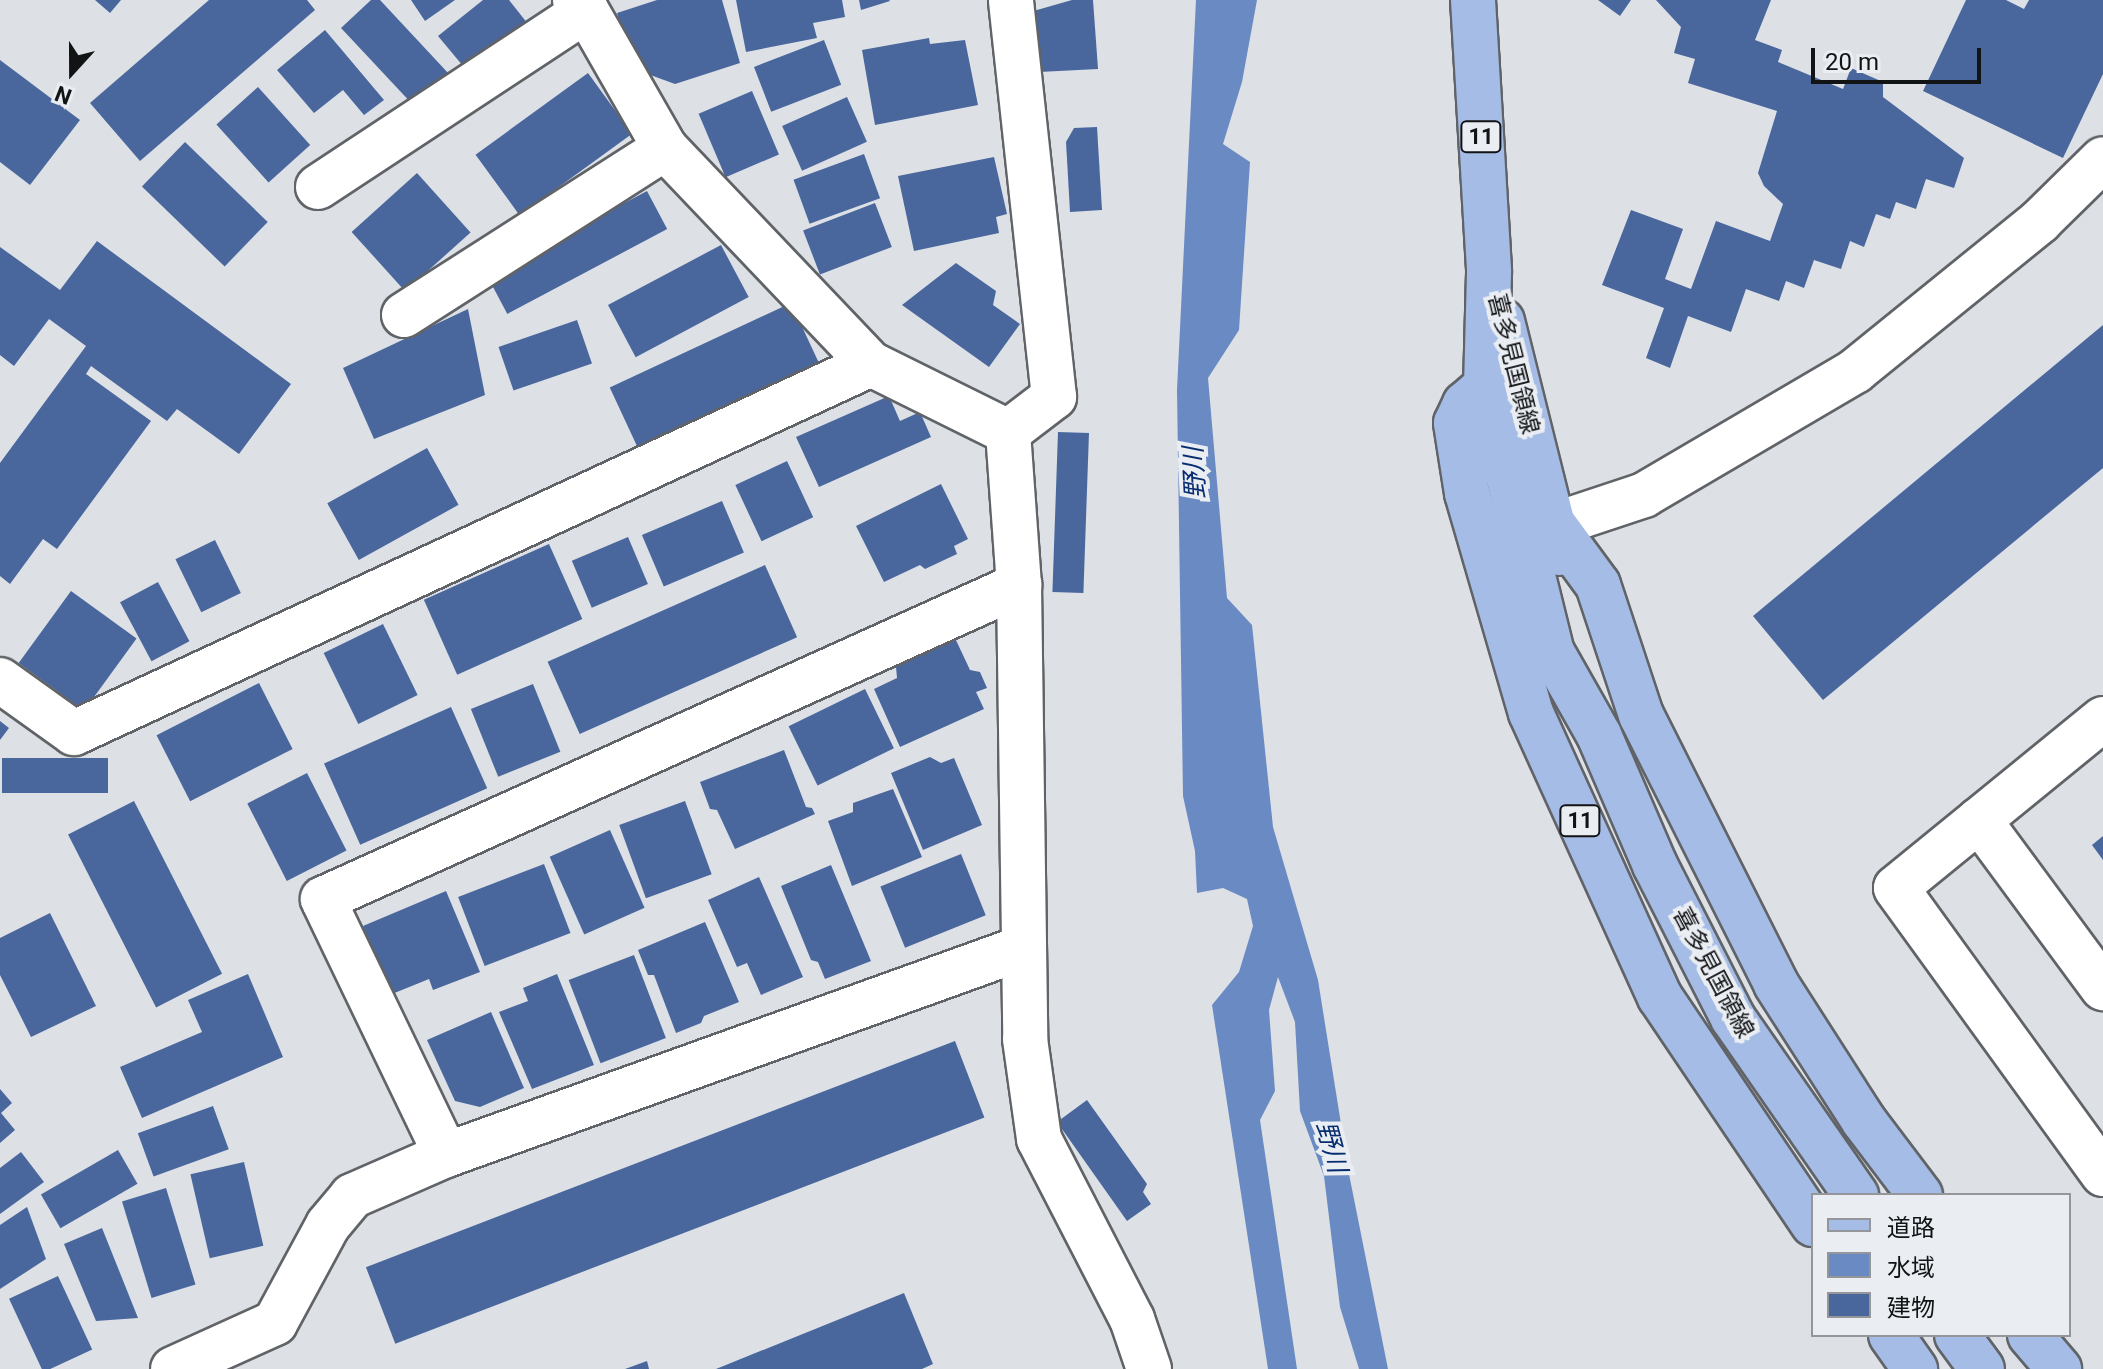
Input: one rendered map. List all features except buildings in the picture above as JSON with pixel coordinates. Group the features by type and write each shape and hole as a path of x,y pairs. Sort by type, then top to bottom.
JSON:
{"main road":[{"name":"喜多見国領線","path":"1473,0 1489,273 1486,386 1552,652 1599,735 1655,865 1733,1018 1855,1193"},
{"name":"喜多見国領線","path":"1489,273 1554,525 1599,735"},
{"name":"11","path":"1486,386 1465,404 1456,423 1467,493 1531,713 1660,997 1811,1221"},
{"name":"11","path":"1554,525 1598,585 1641,715 1776,984 1864,1121 1918,1193"},
{"path":"1892,1337 1915,1369"},
{"path":"1958,1337 1982,1369"},
{"path":"2032,1337 2059,1369"}],"street":[{"path":"1008,432 1054,397 1011,0"},
{"path":"318,187 580,5 665,148 871,364 1008,432"},
{"path":"404,315 665,148"},
{"path":"1554,525 1644,495 1855,371 2040,221 2103,159"},
{"path":"0,680 74,733 871,364"},
{"path":"1008,432 1019,585 1025,1039 1039,1139 1079,1211 1132,1319 1149,1369"},
{"path":"446,1155 323,899 1019,585"},
{"path":"2103,719 1896,888 2103,1174"},
{"path":"1979,820 2103,988"},
{"path":"173,1369 275,1323 328,1225 352,1196 446,1155 1022,948"}],"water":[{"name":"野川","path":"1196,0 1257,0 1242,82 1223,144 1250,162 1239,330 1208,378 1227,598 1252,625 1273,827 1318,980 1349,1174 1388,1369 1359,1369 1340,1307 1324,1176 1300,1111 1295,1022 1278,977 1269,1010 1275,1091 1260,1120 1297,1369 1268,1369 1212,1005 1239,972 1253,926 1247,899 1223,888 1197,893 1195,851 1183,796 1177,390"}]}
